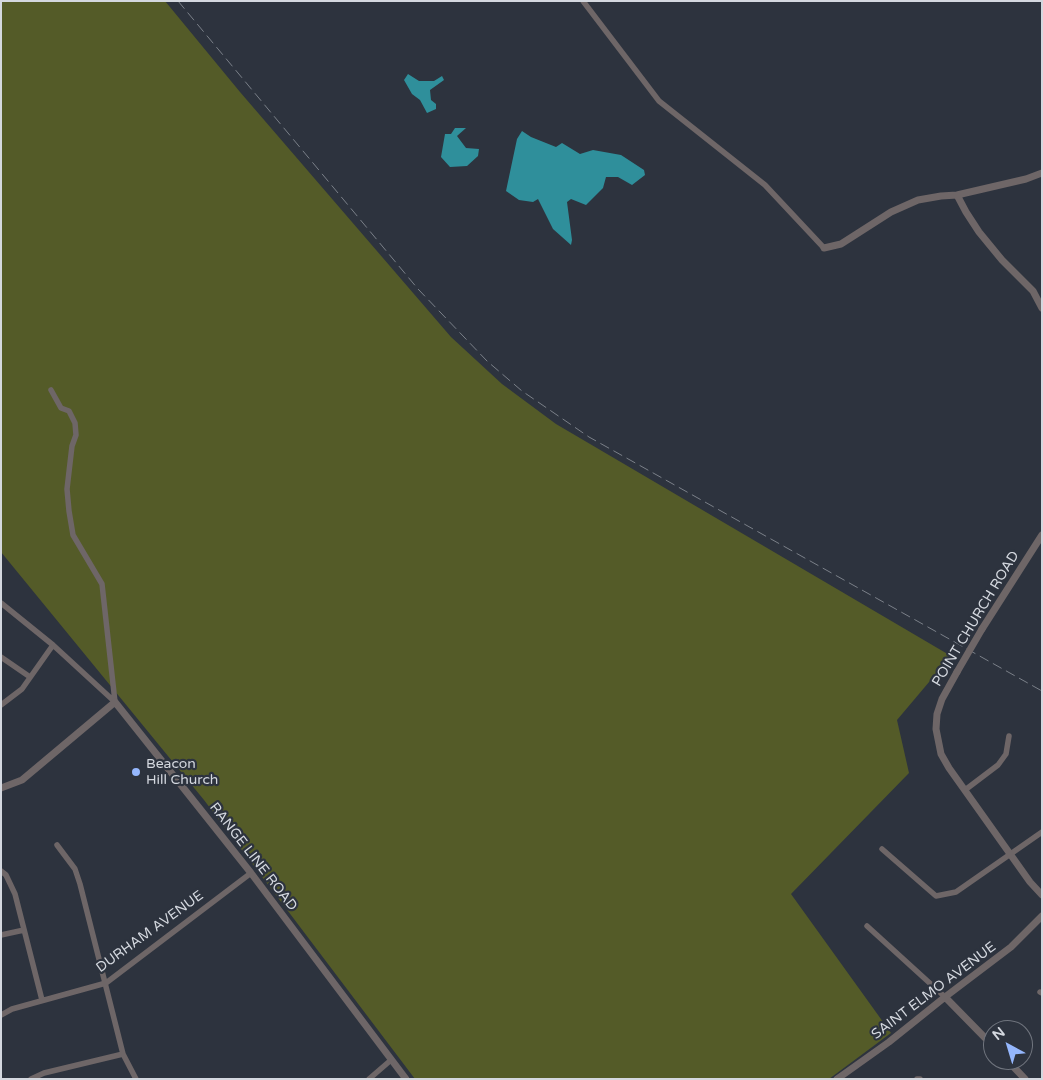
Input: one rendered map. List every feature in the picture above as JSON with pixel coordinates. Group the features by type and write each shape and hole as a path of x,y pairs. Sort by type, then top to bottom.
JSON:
{"street":[{"path":"583,1 659,101 765,185 824,248 841,244 891,212 918,200 957,195 1026,179 1042,173"},
{"path":"957,195 979,232 1002,260 1033,291 1042,308"},
{"path":"1,788 22,780 115,702 102,584 73,535 69,511 67,488 72,446 76,435 75,422 69,411 61,408 52,390"},
{"name":"POINT CHURCH ROAD","path":"1042,535 982,629 942,699 937,714 936,729 941,754 949,768 1012,854 1030,882 1042,895"},
{"name":"RANGE LINE ROAD","path":"1,603 53,644 115,702 250,873 406,1079"},
{"path":"1,705 22,689 53,644"},
{"path":"1,656 30,677"},
{"path":"966,790 998,765 1006,754 1010,736"},
{"path":"882,849 936,896 956,892 1042,832"},
{"path":"57,845 75,869 123,1054 136,1079"},
{"path":"1,871 6,875 15,894 42,1000"},
{"name":"DURHAM AVENUE","path":"1,1015 12,1009 106,983 250,873"},
{"name":"SAINT ELMO AVENUE","path":"837,1079 889,1042 1011,947 1042,916"},
{"path":"867,926 945,997 983,1036"},
{"path":"1,935 24,930"},
{"path":"31,1079 44,1073 123,1054"},
{"path":"369,1079 391,1060"},
{"path":"1016,1070 1025,1079"}],"green space":[{"path":"1,1 165,1 240,92 451,337 502,384 556,424 951,656 897,720 909,773 791,894 891,1033 829,1079 415,1079 204,800 1,552"}],"water":[{"path":"408,74 419,81 434,81 442,76 444,80 430,90 431,100 436,104 436,109 427,113 420,100 412,94 404,80"},
{"path":"455,128 466,128 457,136 466,148 479,149 478,156 467,166 450,167 441,157 445,134 451,134"},
{"path":"522,131 531,137 556,147 562,143 580,154 593,150 621,155 644,170 645,175 632,185 618,177 606,177 603,188 586,205 571,199 567,202 571,245 553,229 538,199 533,202 519,200 506,191 517,139"}],"railway":[{"path":"178,1 418,289 487,361 522,391 589,437 1042,691"}],"place":[{"name":"Beacon Hill Church","path":"136,772"}]}
